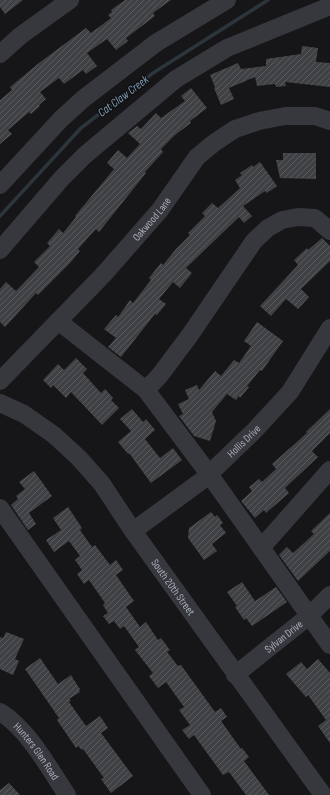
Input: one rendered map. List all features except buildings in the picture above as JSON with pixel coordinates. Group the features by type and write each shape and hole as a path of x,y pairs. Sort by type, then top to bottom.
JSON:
{"street":[{"path":"0,54 20,36 70,0"},
{"path":"0,185 61,119 83,99 156,43 227,0"},
{"path":"0,250 62,178 85,155 176,79 227,48 330,6"},
{"name":"Oakwood Lane","path":"0,381 103,275 160,210 198,157 214,143 235,129 259,121 285,116 314,116 330,121"},
{"path":"146,390 160,375 190,335 254,241 268,228 282,220 298,217 315,218 330,231"},
{"path":"58,322 146,390 209,474 330,645"},
{"name":"Hollis Drive","path":"133,531 209,474 254,431 290,392 330,328"},
{"name":"South 20th Street","path":"0,403 24,414 54,435 79,458 102,484 133,531 323,795"},
{"path":"261,548 330,470"},
{"path":"0,508 202,795"},
{"name":"Sylvan Drive","path":"235,674 309,616 330,595"},
{"name":"Hunters Glen Road","path":"0,712 8,717 24,733 67,795"}],"waterway":[{"name":"Cat Claw Creek","path":"0,216 81,128 153,73 268,0"}]}
